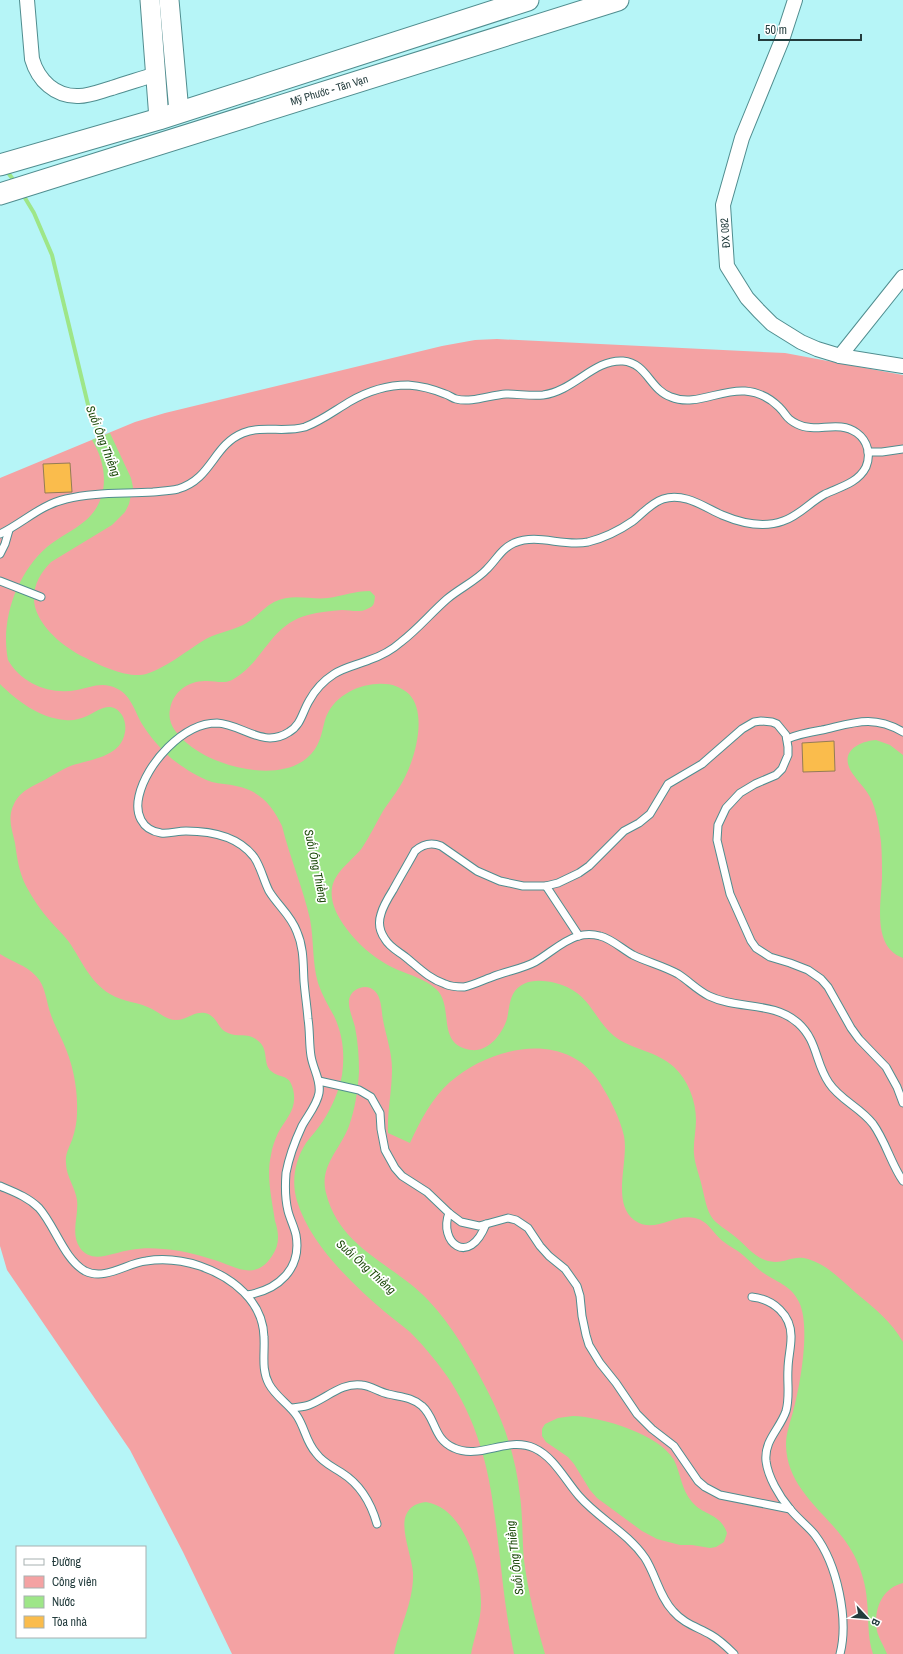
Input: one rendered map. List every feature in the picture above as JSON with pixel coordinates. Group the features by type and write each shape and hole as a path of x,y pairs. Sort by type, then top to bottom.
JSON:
{"main road":[{"path":"0,165 159,119 528,0"},
{"name":"Mỹ Phước - Tân Vạn","path":"1,194 618,0"}],"street":[{"path":"27,0 34,67 43,82 57,92 71,96 87,95 156,74"},
{"path":"150,0 159,119"},
{"path":"169,0 179,112"},
{"name":"ĐX 082","path":"795,0 782,40 742,138 723,205 727,266 747,298 772,324 801,342 840,356 903,366"},
{"path":"840,356 903,277"}],"lane":[{"path":"0,534 9,530 38,509 48,504 71,497 169,491 191,484 207,470 224,446 239,435 258,429 282,430 302,428 320,420 355,398 380,389 406,385 419,386 462,400 507,394 545,394 565,388 594,368 616,361 628,362 641,368 663,394 675,399 689,400 738,391 746,391 762,396 777,405 787,417 799,425 813,428 837,426 854,431 865,441 868,452 867,465 864,471 854,481 814,500 791,518 777,523 756,524 730,519 684,498 669,498 654,503 631,522 618,530 597,539 573,543 538,539 520,541 503,550 481,575 450,597 410,635 392,649 367,661 346,668 329,677 314,692 297,725 285,734 278,737 263,738 228,725 212,724 196,728 161,754 148,771 140,790 137,804 138,816 145,826 157,832 198,831 229,838 242,845 255,859 272,895 290,917 299,936 304,962 311,1054 319,1081 319,1093 317,1100 293,1146 287,1172 285,1194 297,1244 293,1264 288,1273 266,1291 247,1295"},
{"path":"868,452 903,449"},
{"path":"0,554 9,530"},
{"path":"0,582 41,597"},
{"path":"903,1103 897,1087 886,1067 859,1039 851,1028 828,987 821,979 808,970 770,957 756,948 751,941 730,894 717,840 717,833 721,817 726,808 740,793 755,784 776,775 782,769 788,755 787,739 781,728 772,722 761,721 748,725 702,764 668,784 650,814 639,823 624,831 589,866 569,878 546,886 523,886 500,881 478,872 441,846 431,844 425,845 415,851 384,906 380,919 382,934 390,946 408,959 422,972 446,985 459,987 472,985 533,963 578,936 594,935 609,939 633,955 677,974 700,992 715,999 732,1003 770,1008 791,1018 805,1030 811,1038 823,1074 832,1088 859,1109 874,1126 887,1147 895,1168 903,1181"},
{"path":"787,739 808,731 821,730 860,721 880,722 903,732"},
{"path":"546,886 578,936"},
{"path":"319,1081 359,1090 371,1097 380,1113 382,1140 385,1150 395,1168 406,1179 427,1192 449,1213 466,1224 479,1226 508,1218 523,1223 549,1256 572,1277 577,1286 580,1296 583,1325 589,1345 594,1354 637,1414 652,1429 674,1446 698,1481 705,1487 720,1495 790,1509"},
{"path":"0,1186 23,1196 38,1208 47,1219 63,1247 80,1267 86,1271 103,1274 146,1261 174,1260 200,1266 213,1271 237,1286 247,1295 258,1310 264,1328 264,1364 266,1378 274,1392 292,1408 298,1416 305,1436 315,1453 331,1467 351,1479 360,1488 370,1505 377,1524"},
{"path":"449,1213 447,1218 447,1228 452,1241 459,1248 464,1249 472,1246 480,1237 486,1224"},
{"path":"752,1297 760,1298 774,1304 785,1316 791,1331 788,1365 788,1402 782,1419 769,1440 766,1454 768,1468 775,1485 790,1509 815,1535 830,1564 842,1604 844,1618 844,1633 840,1654"},
{"path":"292,1408 310,1405 342,1388 362,1384 383,1393 409,1398 416,1402 428,1412 441,1439 454,1448 469,1452 522,1444 539,1450 550,1460 589,1507 626,1536 636,1547 653,1571 663,1597 673,1612 687,1623 715,1638 734,1654"}],"green space":[{"path":"497,339 785,353 903,375 903,1654 232,1654 183,1552 130,1450 7,1270 0,1246 0,478 135,422 165,413 442,346 475,340"}],"water":[{"path":"110,433 131,478 133,487 129,504 125,512 112,525 51,562 41,574 35,588 34,602 39,617 53,635 79,655 115,671 139,675 159,669 206,639 243,625 270,604 281,599 294,597 328,598 370,591 375,596 374,602 371,607 364,610 342,610 308,615 295,620 284,627 275,635 252,664 243,673 232,680 223,682 194,682 183,688 175,697 170,709 170,720 174,729 188,744 214,759 247,769 264,771 280,770 295,766 307,758 315,750 328,712 345,694 361,687 381,684 398,687 406,691 414,702 418,712 419,722 416,745 410,766 401,784 383,811 362,848 340,871 332,888 335,909 351,935 381,961 422,980 436,989 441,996 444,1005 449,1033 453,1041 460,1047 471,1050 484,1048 494,1041 505,1025 513,994 524,984 538,981 553,982 567,987 582,997 614,1036 621,1041 660,1057 679,1072 687,1084 693,1098 696,1113 694,1150 695,1163 707,1208 715,1221 762,1259 775,1262 803,1258 822,1265 834,1273 876,1310 888,1321 898,1334 903,1342 903,1583 896,1586 884,1595 876,1615 877,1631 887,1654 873,1654 869,1634 866,1589 861,1571 854,1555 835,1528 803,1491 794,1477 788,1462 786,1445 788,1428 799,1387 804,1340 802,1313 796,1296 783,1284 762,1272 742,1254 724,1242 704,1222 700,1220 687,1217 657,1225 649,1225 642,1224 634,1220 627,1212 623,1203 622,1181 625,1146 624,1136 617,1116 600,1083 585,1066 568,1055 548,1049 528,1049 507,1052 486,1059 467,1069 444,1088 427,1110 410,1143 388,1133 392,1069 390,1050 380,999 371,988 362,987 353,992 349,1000 359,1055 356,1099 349,1126 328,1166 325,1175 326,1193 333,1212 343,1228 355,1242 414,1287 428,1300 445,1320 474,1365 504,1427 516,1468 521,1504 523,1552 526,1572 538,1631 545,1654 514,1654 506,1610 492,1495 481,1449 474,1427 464,1404 437,1362 410,1332 385,1312 333,1262 311,1232 297,1201 294,1178 299,1156 306,1143 323,1121 335,1099 342,1075 343,1052 337,1023 318,983 310,919 282,826 270,806 252,791 236,786 215,783 201,778 172,759 149,734 127,696 117,688 101,685 67,691 47,689 38,686 21,676 8,660 6,629 13,598 19,584 36,558 47,547 76,528 93,513 99,503 104,482 101,461 92,440"},
{"path":"0,684 14,697 30,708 56,719 79,719 100,709 109,707 118,710 124,719 125,732 122,741 117,748 102,757 63,769 29,788 20,795 12,809 10,819 22,875 34,900 47,918 69,942 87,971 103,989 110,994 120,999 147,1007 172,1020 180,1020 194,1014 205,1013 213,1017 224,1031 235,1035 250,1036 257,1040 265,1052 268,1068 274,1073 287,1078 291,1084 294,1096 293,1108 276,1138 272,1149 269,1171 278,1243 272,1256 258,1269 243,1270 193,1254 175,1250 146,1248 97,1257 85,1253 77,1242 75,1230 77,1200 66,1168 66,1157 74,1133 77,1116 77,1095 72,1068 67,1050 49,1010 42,984 28,969 0,954"},
{"path":"876,740 890,745 903,755 903,958 893,952 886,945 882,935 880,912 882,851 877,819 870,797 849,767 848,761 848,755 859,744"},
{"path":"573,1416 599,1420 629,1429 656,1442 667,1451 674,1460 688,1497 697,1507 716,1518 724,1526 727,1533 724,1542 716,1547 710,1548 680,1545 657,1539 642,1531 597,1498 568,1457 546,1442 542,1436 542,1429 545,1424 558,1418"},
{"path":"426,1502 440,1507 451,1516 461,1528 474,1558 478,1574 481,1610 471,1654 394,1654 409,1604 413,1583 412,1566 404,1528 406,1515 412,1507"}],"building":[{"path":"70,463 72,492 45,493 43,464"},
{"path":"834,741 835,771 803,772 802,743"}],"waterway":[{"name":"Suối Ông Thiềng","path":"6,170 15,182"},
{"name":"Suối Ông Thiềng","path":"22,193 34,213 52,255 90,413 103,442"}]}
